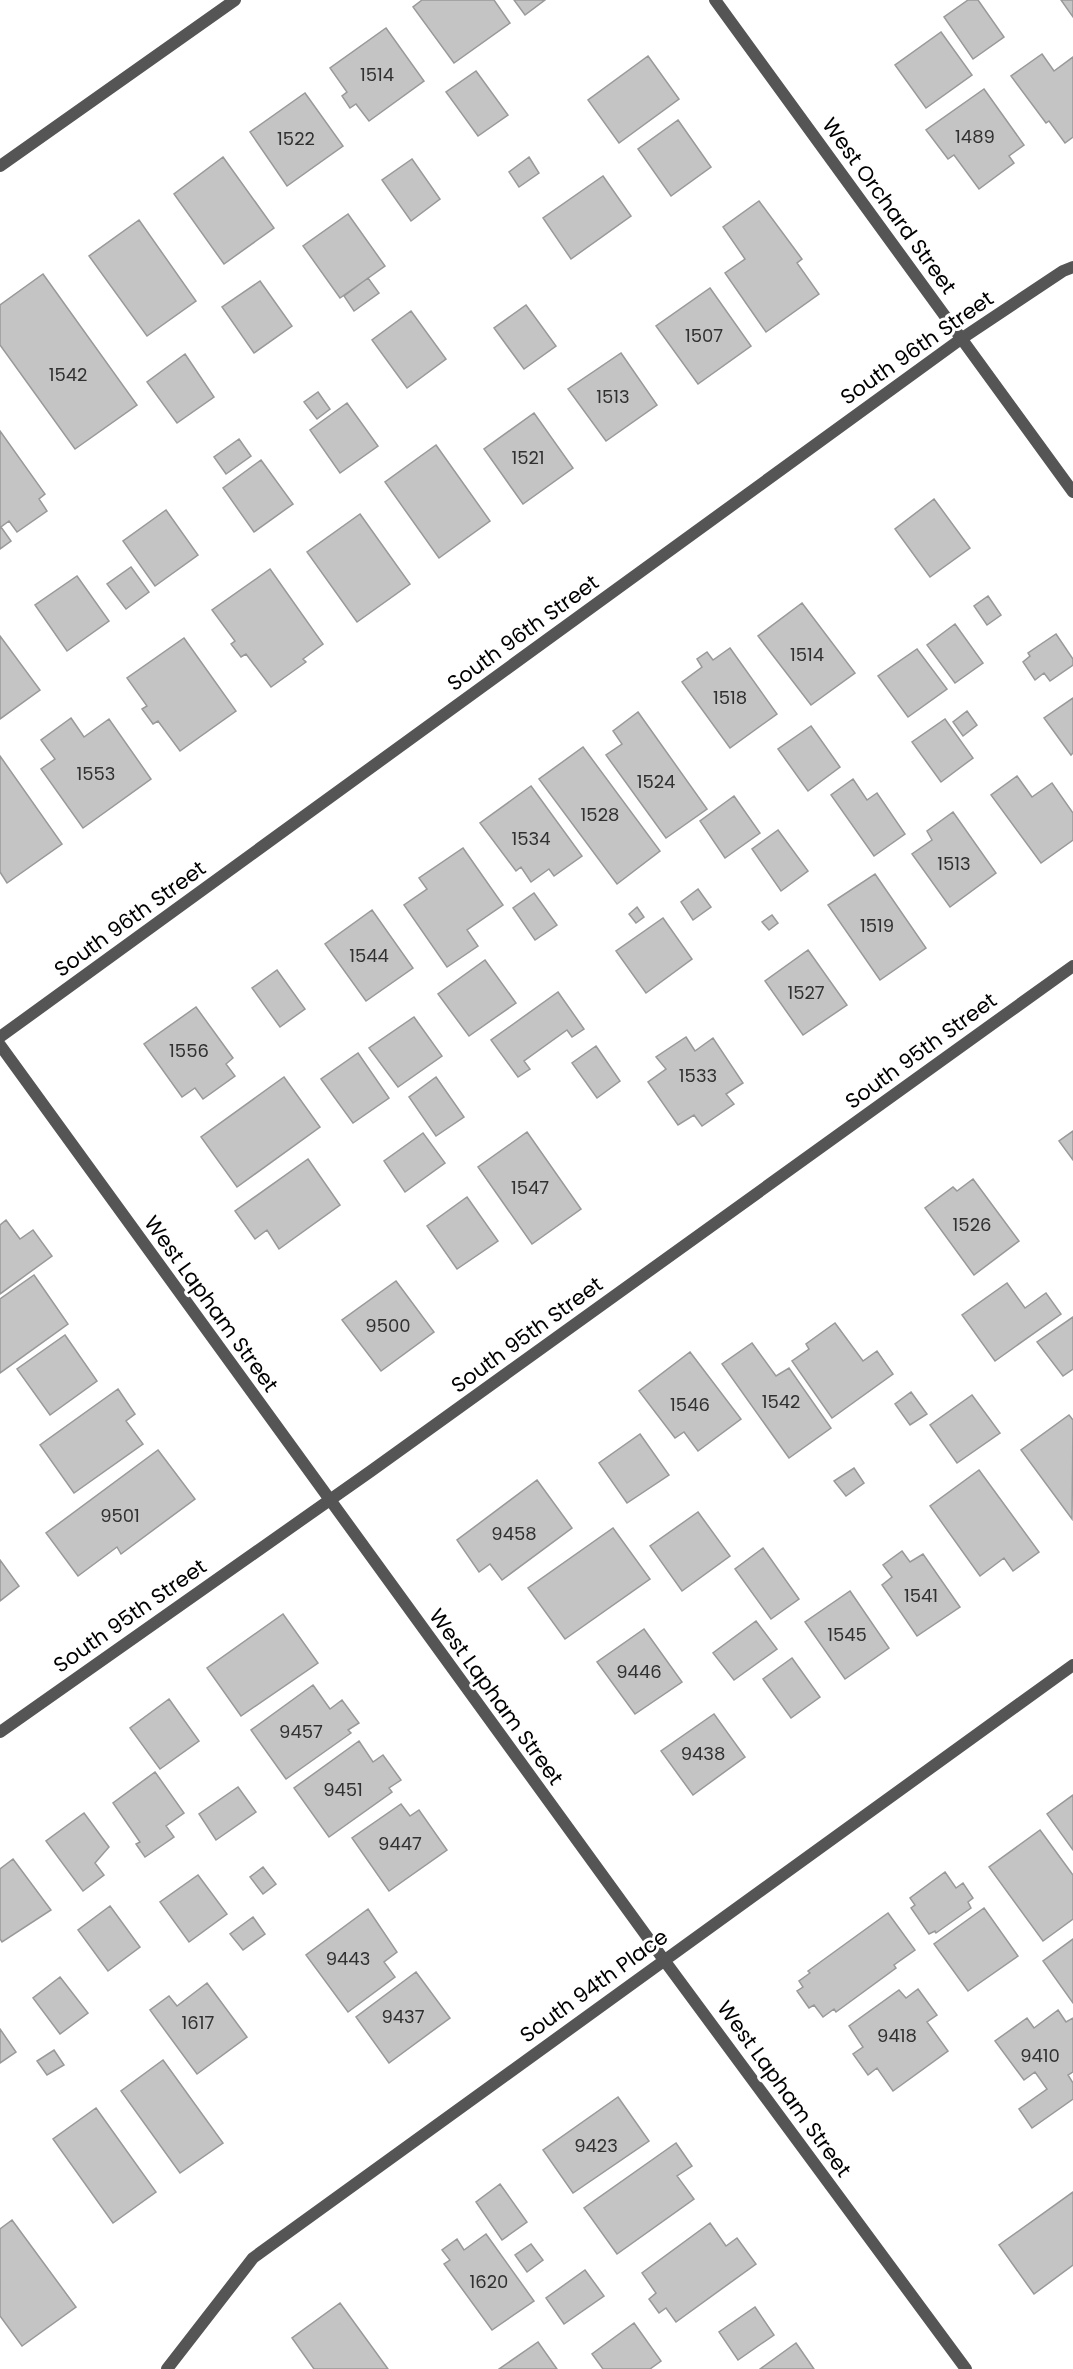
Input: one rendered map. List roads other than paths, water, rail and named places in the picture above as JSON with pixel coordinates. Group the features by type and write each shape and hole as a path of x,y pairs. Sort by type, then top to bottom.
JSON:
{"street":[{"path":"0,166 235,0"},
{"name":"West Orchard Street","path":"715,0 1073,492"},
{"name":"South 96th Street","path":"0,1037 961,339 1063,271 1073,267"},
{"name":"South 95th Street","path":"0,1732 329,1501 1073,966"},
{"name":"West Lapham Street","path":"0,1045 329,1501 966,2369"},
{"name":"South 94th Place","path":"167,2369 253,2258 1073,1665"}]}
